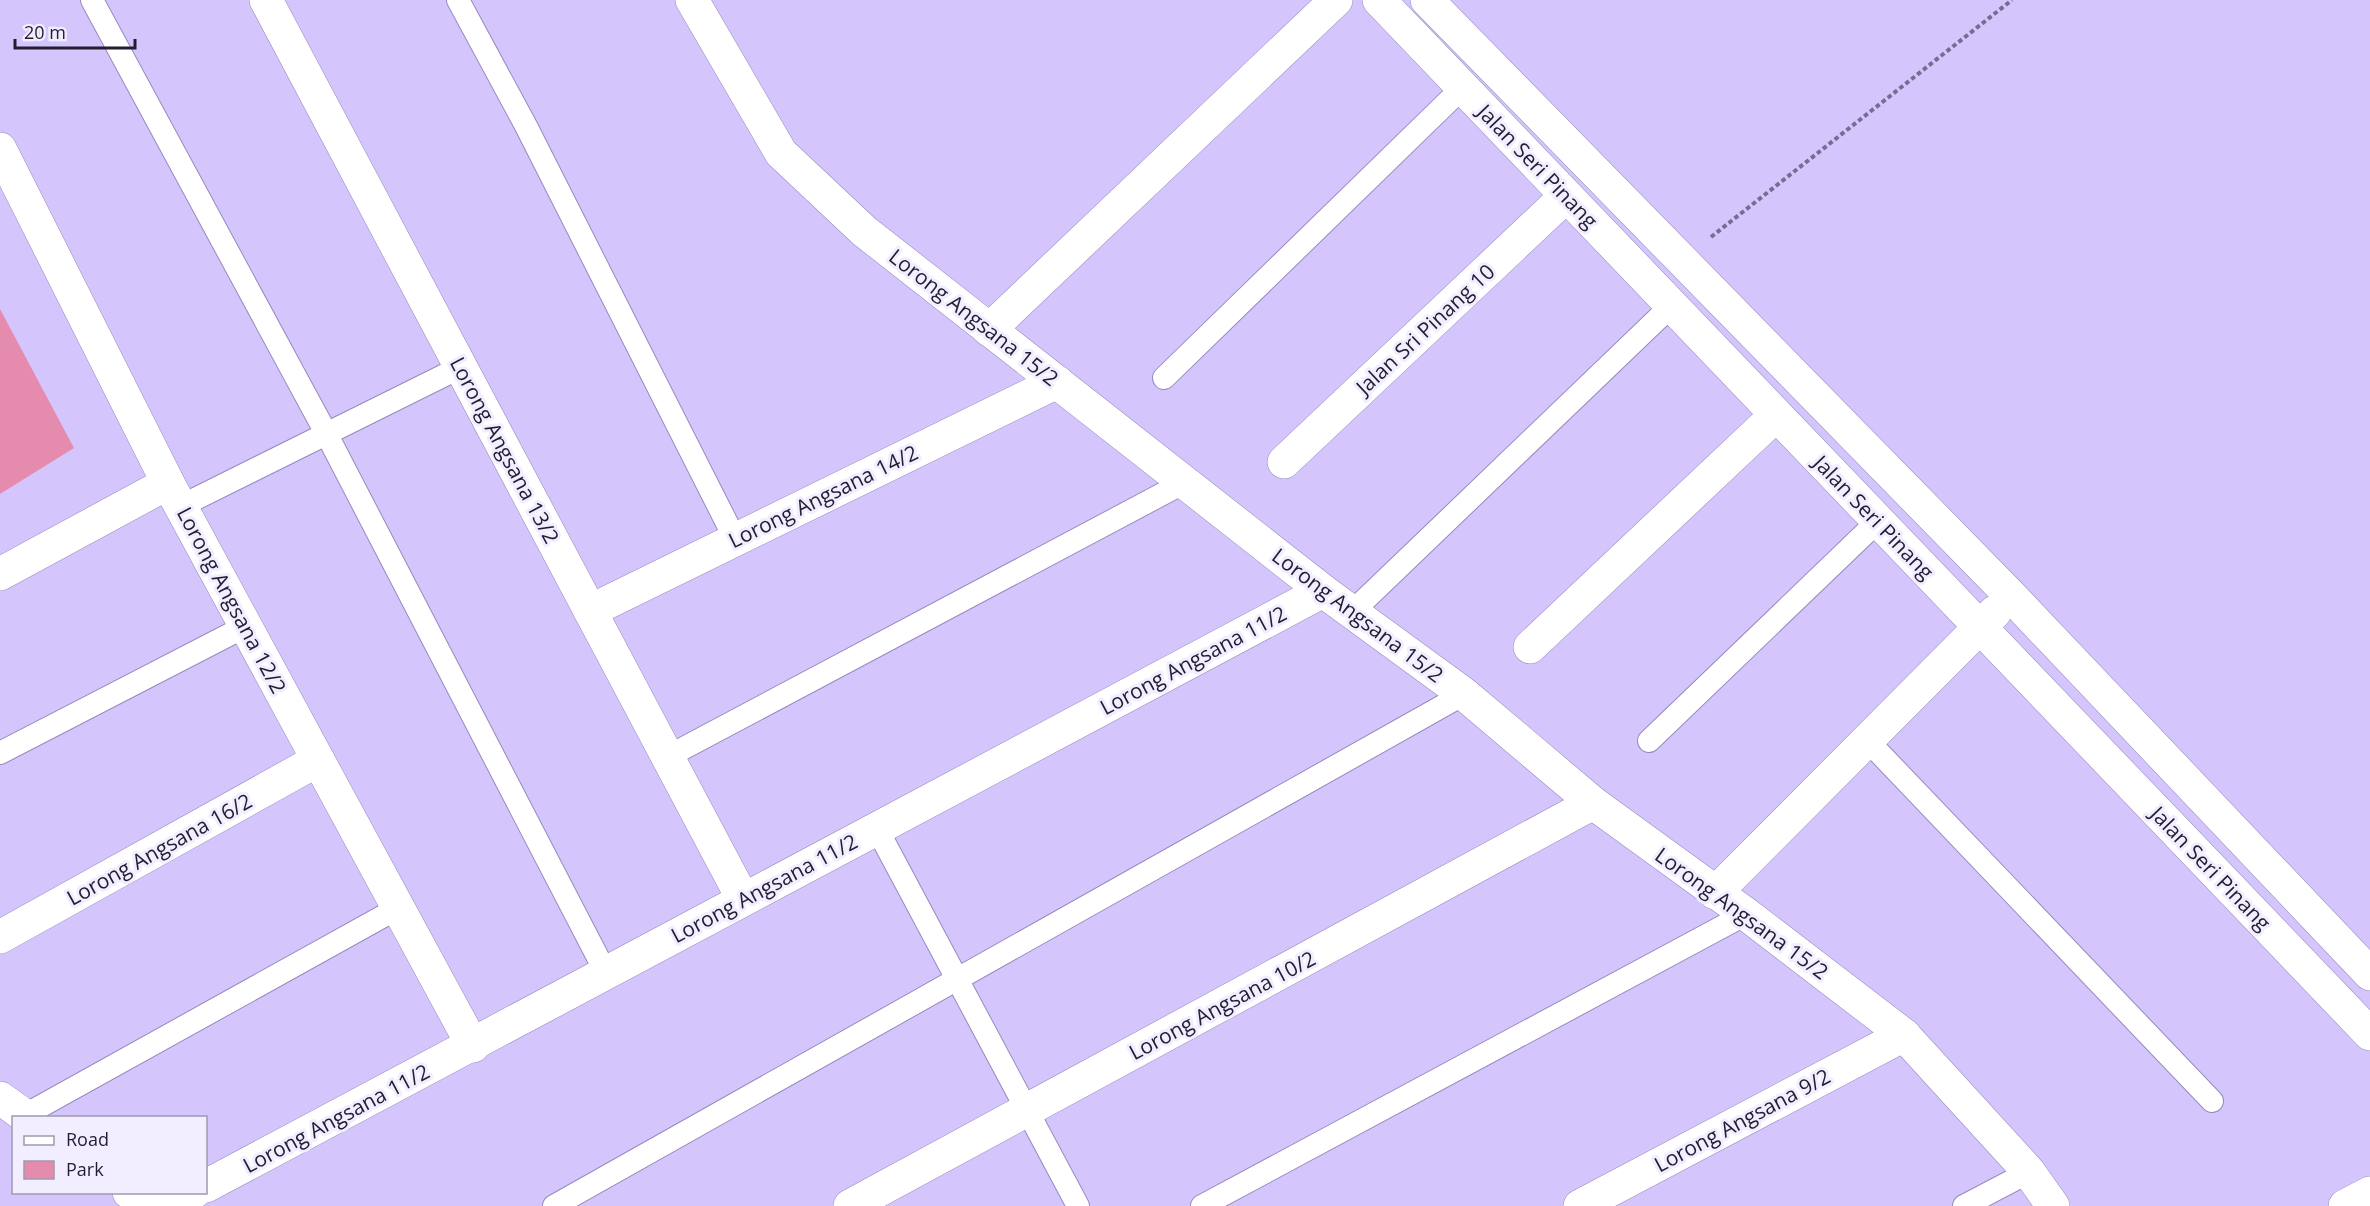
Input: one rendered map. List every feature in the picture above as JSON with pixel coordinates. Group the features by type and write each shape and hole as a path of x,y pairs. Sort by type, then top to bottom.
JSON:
{"street":[{"name":"Lorong Angsana 13/2","path":"266,0 743,899"},
{"name":"Lorong Angsana 15/2","path":"692,0 781,153 864,231 1323,591 1464,694 1593,803 1746,914 1904,1035 2029,1172 2053,1206"},
{"path":"990,330 1336,0"},
{"name":"Jalan Seri Pinang","path":"1378,0 2370,1034"},
{"name":"Jalan Seri Pinang","path":"1427,0 2011,596 2370,974"},
{"name":"Lorong Angsana 12/2","path":"0,149 175,494 473,1046"},
{"name":"Jalan Sri Pinang 10","path":"1284,462 1566,196"},
{"name":"Lorong Angsana 14/2","path":"590,611 1057,382"},
{"path":"1530,647 1776,415"},
{"path":"0,574 175,494"},
{"name":"Lorong Angsana 11/2","path":"207,1185 473,1046 743,899 1323,591"},
{"path":"1714,892 2011,596"},
{"name":"Lorong Angsana 16/2","path":"0,937 318,760"},
{"name":"Lorong Angsana 10/2","path":"850,1206 1593,803"},
{"name":"Lorong Angsana 9/2","path":"1580,1206 1904,1035"},
{"path":"2345,1206 2370,1192"},
{"path":"132,1194 147,1206"},
{"path":"168,1206 190,1194"}],"lane":[{"path":"92,0 326,433 606,973"},
{"path":"458,0 526,126 735,539"},
{"path":"1164,378 1462,88"},
{"path":"1352,612 1671,306"},
{"path":"175,494 326,433 461,367"},
{"path":"667,757 1185,482"},
{"path":"1649,741 1878,521"},
{"path":"0,753 246,626"},
{"path":"554,1206 1464,694"},
{"path":"1867,740 2212,1101"},
{"path":"876,828 1078,1206"},
{"path":"18,1110 398,909"},
{"path":"1202,1206 1746,914"},
{"path":"1964,1206 2029,1172"}],"path":[{"path":"1683,259 2012,0"}],"green space":[{"path":"0,309 74,448 0,494"}]}
